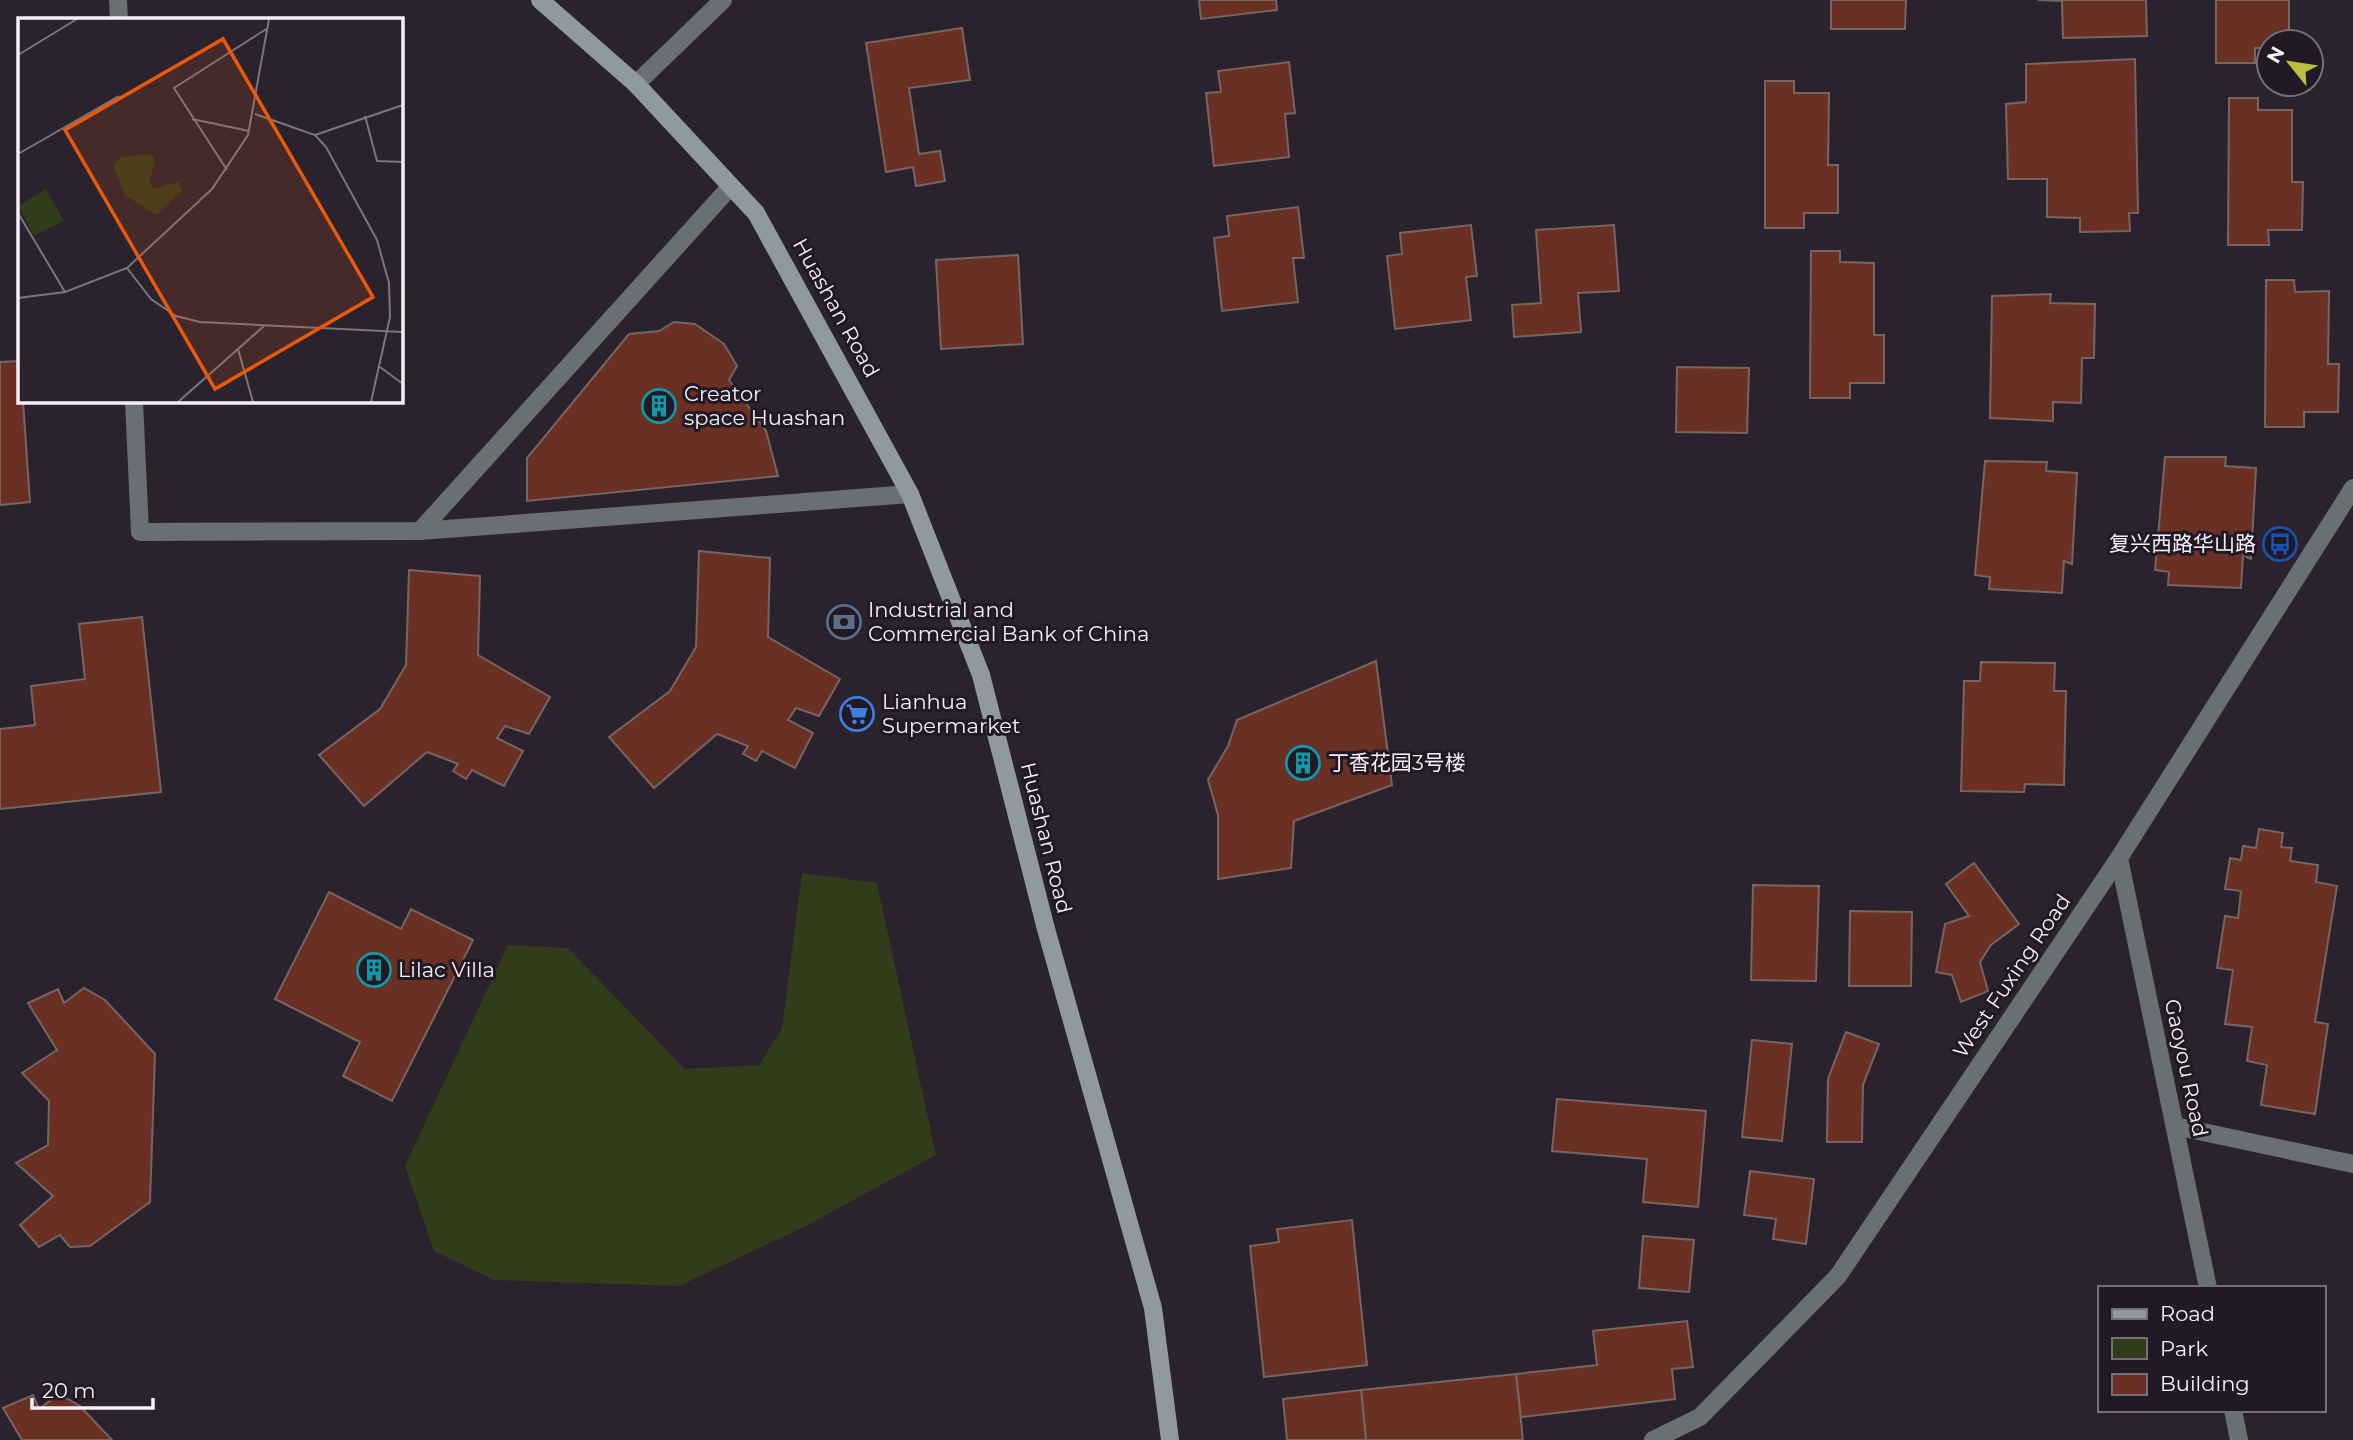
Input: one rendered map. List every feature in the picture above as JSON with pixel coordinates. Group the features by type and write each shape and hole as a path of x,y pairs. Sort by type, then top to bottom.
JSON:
{"main road":[{"name":"Huashan Road","path":"540,0 636,85 756,212 910,494 981,675 1046,929 1153,1308 1170,1440"}],"street":[{"path":"118,0 119,18"},
{"path":"636,85 723,0"},
{"path":"420,531 731,186"},
{"path":"134,402 140,533 420,531 910,494"},
{"name":"West Fuxing Road","path":"1653,1440 1700,1417 1838,1276 2119,858 2353,488"},
{"name":"Gaoyou Road","path":"2119,858 2208,1286"},
{"path":"2175,1126 2353,1164"},
{"path":"2233,1412 2239,1440"}],"green space":[{"path":"802,873 877,883 936,1155 802,1228 679,1286 494,1280 434,1251 405,1166 508,945 568,948 685,1069 759,1065 782,1028"}],"building":[{"path":"1199,0 1276,0 1277,10 1201,19"},
{"path":"1831,0 1906,0 1905,29 1831,29"},
{"path":"2038,0 2146,0 2147,36 2063,38 2062,1"},
{"path":"2216,0 2289,0 2289,28 2255,28 2255,63 2216,63"},
{"path":"962,28 970,80 909,88 919,154 940,151 945,181 916,186 913,167 886,172 866,43"},
{"path":"2135,59 2138,213 2129,213 2130,231 2080,232 2080,218 2047,217 2047,179 2008,179 2006,104 2026,102 2026,64"},
{"path":"1289,62 1295,113 1285,114 1289,157 1214,166 1206,93 1221,92 1218,71"},
{"path":"1765,81 1794,81 1794,93 1829,93 1828,165 1838,165 1838,213 1804,213 1804,228 1765,228"},
{"path":"2229,98 2258,98 2258,110 2292,110 2292,182 2303,182 2302,230 2268,230 2269,245 2228,245"},
{"path":"1298,207 1304,258 1293,258 1298,302 1222,311 1214,238 1229,236 1227,216"},
{"path":"1471,225 1477,276 1466,277 1471,320 1395,329 1387,256 1402,254 1400,233"},
{"path":"1614,225 1619,291 1578,293 1581,332 1514,337 1512,305 1541,303 1536,230"},
{"path":"1811,251 1840,251 1840,262 1874,263 1874,335 1884,335 1884,383 1850,383 1850,398 1810,398"},
{"path":"1018,255 1023,344 941,349 936,260"},
{"path":"2266,280 2294,280 2295,292 2329,291 2328,364 2339,364 2338,412 2304,412 2304,427 2265,427"},
{"path":"2051,294 2050,303 2095,304 2094,358 2082,358 2081,403 2053,402 2053,421 1990,418 1992,296"},
{"name":"Creator space Huashan","path":"674,322 695,324 724,344 737,366 729,380 766,431 778,476 527,501 527,458 629,334 659,331"},
{"path":"18,361 18,402 23,402 30,502 0,505 0,362"},
{"path":"1677,367 1749,368 1747,433 1676,432"},
{"path":"2165,457 2226,457 2225,466 2256,468 2251,559 2243,555 2241,588 2168,585 2169,572 2155,570"},
{"path":"1985,461 2047,462 2046,471 2077,473 2072,564 2064,561 2062,593 1989,589 1990,577 1975,575"},
{"path":"699,551 770,558 768,637 840,679 819,716 796,708 788,720 813,733 795,768 762,751 756,761 743,754 748,746 717,734 654,788 609,737 670,691 696,647"},
{"path":"409,570 480,576 478,655 550,697 529,734 505,726 497,738 523,751 504,786 472,770 466,779 453,771 458,764 427,752 364,806 319,755 380,709 406,665"},
{"path":"142,617 161,792 0,809 0,729 35,725 31,686 85,679 79,624"},
{"name":"丁香花园3号楼","path":"1376,661 1392,785 1294,821 1291,868 1218,879 1218,815 1208,780 1228,746 1237,720"},
{"path":"1981,662 2055,663 2054,691 2066,691 2064,785 2025,784 2024,792 1961,791 1964,681 1980,681"},
{"path":"2259,829 2283,833 2281,847 2292,848 2290,861 2318,865 2316,882 2337,886 2315,1022 2328,1024 2315,1114 2261,1105 2267,1065 2247,1061 2252,1027 2225,1024 2233,970 2217,968 2225,916 2238,918 2241,891 2225,889 2230,858 2241,860 2243,846 2256,848"},
{"path":"1974,863 2019,924 1991,945 1980,962 1988,991 1961,1002 1952,975 1936,972 1945,924 1969,916 1946,884"},
{"path":"1753,885 1819,886 1816,981 1751,980"},
{"name":"Lilac Villa","path":"329,892 401,929 411,909 473,940 392,1101 343,1076 360,1042 275,999"},
{"path":"1850,911 1912,912 1911,986 1849,986"},
{"path":"84,988 105,1000 155,1054 150,1202 90,1246 70,1247 60,1235 39,1247 20,1225 53,1196 16,1163 48,1145 49,1101 22,1073 57,1050 28,1003 58,989 64,1003"},
{"path":"1846,1032 1879,1044 1863,1085 1862,1142 1827,1142 1828,1079"},
{"path":"1752,1040 1792,1044 1782,1141 1742,1137"},
{"path":"1557,1099 1706,1111 1698,1207 1643,1202 1647,1159 1552,1151"},
{"path":"1750,1171 1814,1179 1806,1244 1773,1239 1776,1219 1744,1215"},
{"path":"1352,1220 1367,1365 1264,1377 1250,1246 1279,1242 1277,1229"},
{"path":"1643,1236 1694,1240 1689,1292 1639,1288"},
{"path":"1687,1321 1693,1367 1672,1369 1675,1399 1521,1417 1516,1374 1597,1365 1593,1331"},
{"path":"1516,1374 1523,1440 1366,1440 1361,1390"},
{"path":"1361,1390 1366,1440 1287,1440 1283,1399"},
{"path":"59,1394 80,1406 112,1440 22,1440 3,1408 33,1395 39,1409"}],"place":[{"name":"Creator space Huashan","path":"659,406"},
{"name":"复兴西路华山路","path":"2280,544"},
{"name":"Industrial and Commercial Bank of China","path":"844,622"},
{"name":"Lianhua Supermarket","path":"857,714"},
{"name":"丁香花园3号楼","path":"1303,763"},
{"name":"Lilac Villa","path":"374,970"}]}
